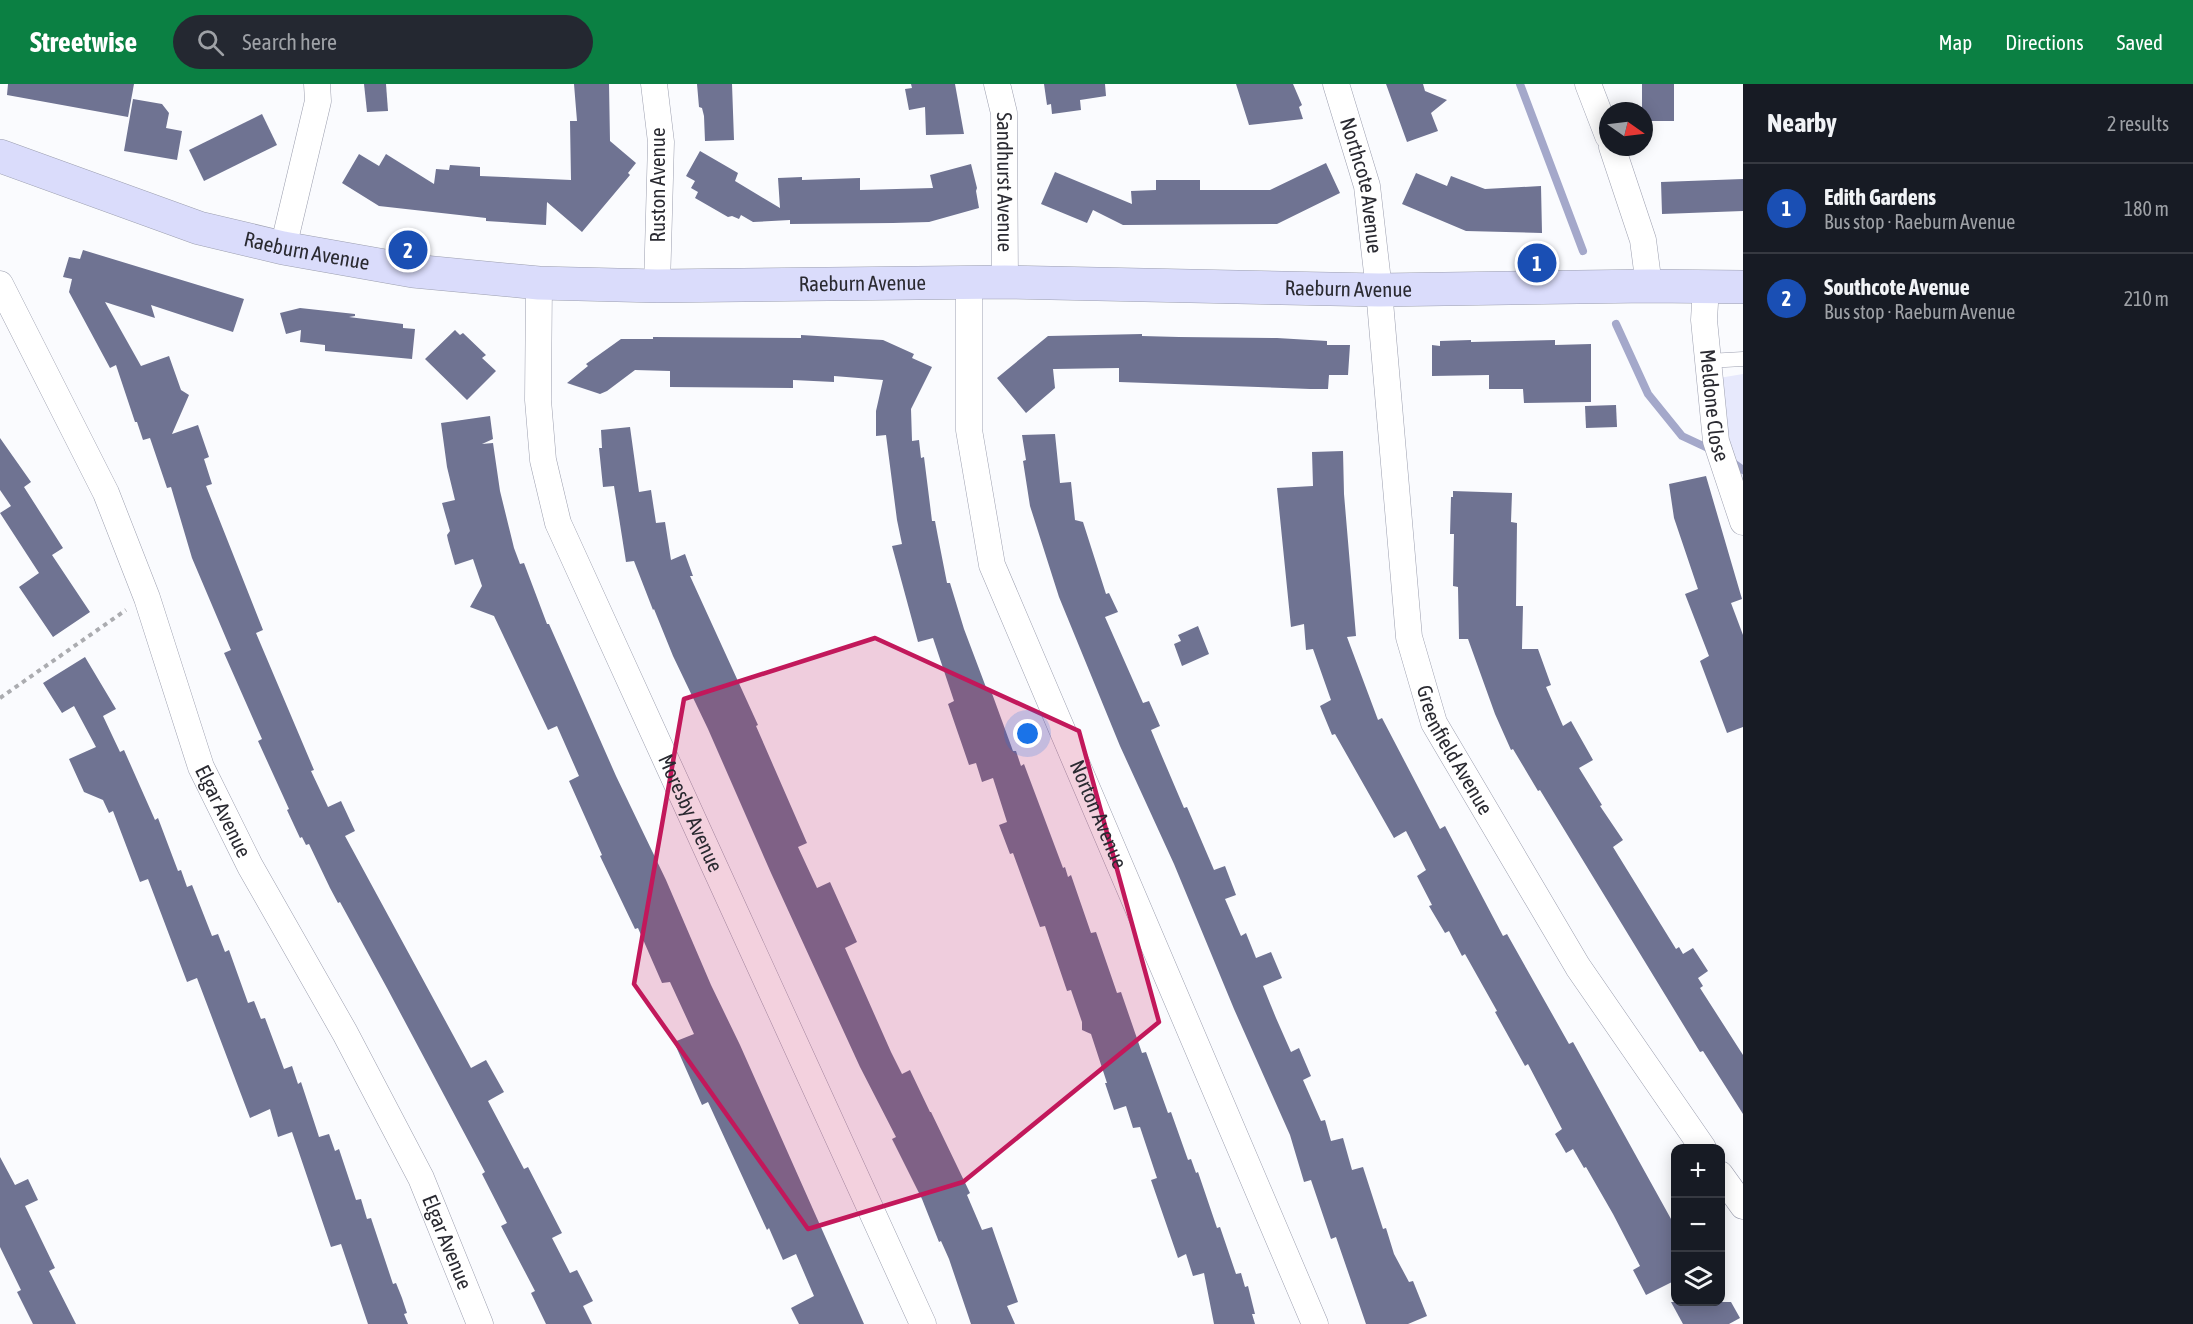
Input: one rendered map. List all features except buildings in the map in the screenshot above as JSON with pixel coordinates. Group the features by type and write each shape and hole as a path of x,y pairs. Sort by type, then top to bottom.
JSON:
{"street":[{"path":"283,248 318,101 317,84"},
{"name":"Ruston Avenue","path":"654,84 662,142 657,286"},
{"name":"Sandhurst Avenue","path":"997,84 1005,113 1005,282"},
{"name":"Northcote Avenue","path":"1336,84 1367,186 1379,290"},
{"path":"1588,84 1599,113"},
{"name":"Raeburn Avenue","path":"0,156 199,228 283,248 413,271 539,283 657,286 1005,282 1379,290 1743,287"},
{"path":"1615,156 1643,240 1649,286"},
{"name":"Moresby Avenue","path":"539,283 539,412 543,460 558,523 923,1324"},
{"name":"Norton Avenue","path":"969,283 969,430 992,565 1315,1324"},
{"name":"Elgar Avenue","path":"0,284 106,493 147,598 201,767 250,866 345,1033 421,1178 480,1324"},
{"name":"Meldone Close","path":"1706,286 1704,320 1716,441 1743,522"},
{"name":"Greenfield Avenue","path":"1379,290 1409,637 1434,723 1578,967 1700,1144"},
{"path":"1725,1181 1743,1206"}],"lane":[{"path":"1708,361 1743,359"}],"path":[{"path":"0,698 123,612 147,598"}],"highlighted area":[{"path":"875,638 1079,731 1159,1022 963,1182 808,1229 634,984 684,699"}],"shaded area":[{"path":"1743,374 1743,487 1732,482 1713,379"}],"waterway":[{"path":"1520,84 1583,251"},
{"path":"1616,324 1648,394 1682,436 1714,451"},
{"path":"1732,462 1743,470"}],"place":[{"name":"Southcote Avenue","path":"408,250"},
{"name":"Edith Gardens","path":"1537,263"}]}
